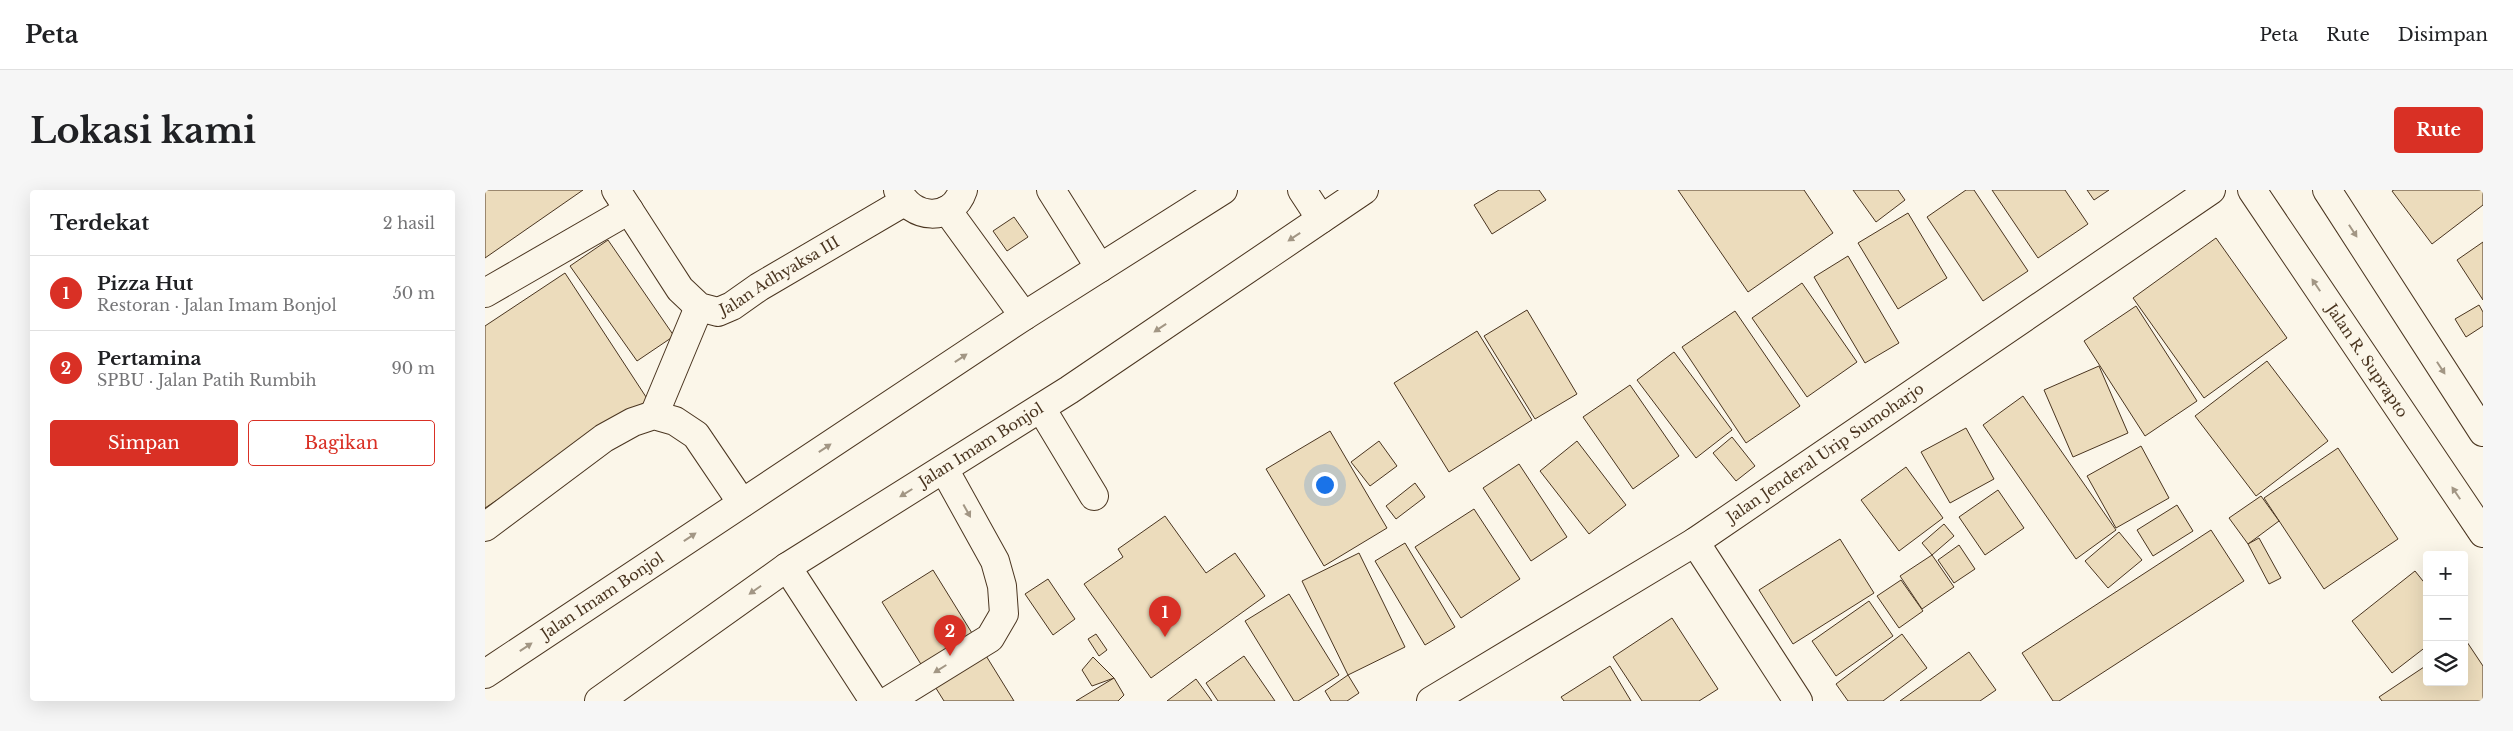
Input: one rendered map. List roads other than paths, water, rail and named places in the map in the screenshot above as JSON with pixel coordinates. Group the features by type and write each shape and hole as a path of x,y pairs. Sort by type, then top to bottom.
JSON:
{"main road":[{"path":"1051,190 1100,268"},
{"name":"Jalan Imam Bonjol","path":"485,674 1024,316 1223,190"},
{"path":"1302,190 1321,219"},
{"name":"Jalan Imam Bonjol","path":"599,701 787,567 1041,408 1363,190"},
{"name":"Jalan Jenderal Urip Sumoharjo","path":"1431,701 1695,542 2211,190"},
{"name":"Jalan R. Suprapto","path":"2252,190 2483,533"},
{"path":"2327,190 2483,432"},
{"path":"901,196 913,209 924,213 936,214 955,200 1024,316"},
{"name":"Jalan Adhyaksa III","path":"623,200 680,289 699,307 718,312 732,306 901,196"},
{"path":"485,293 623,200"},
{"path":"654,415 699,307"},
{"path":"1041,408 1093,496"},
{"path":"485,527 604,438 633,422 654,415 675,421 696,435 742,503"},
{"path":"888,701 990,638 1003,614 1002,586 995,561 944,469"},
{"path":"1695,542 1798,701"},
{"path":"787,567 874,701"}],"place":[{"name":"Pizza Hut","path":"1165,637"},
{"name":"Pertamina","path":"950,656"}]}
